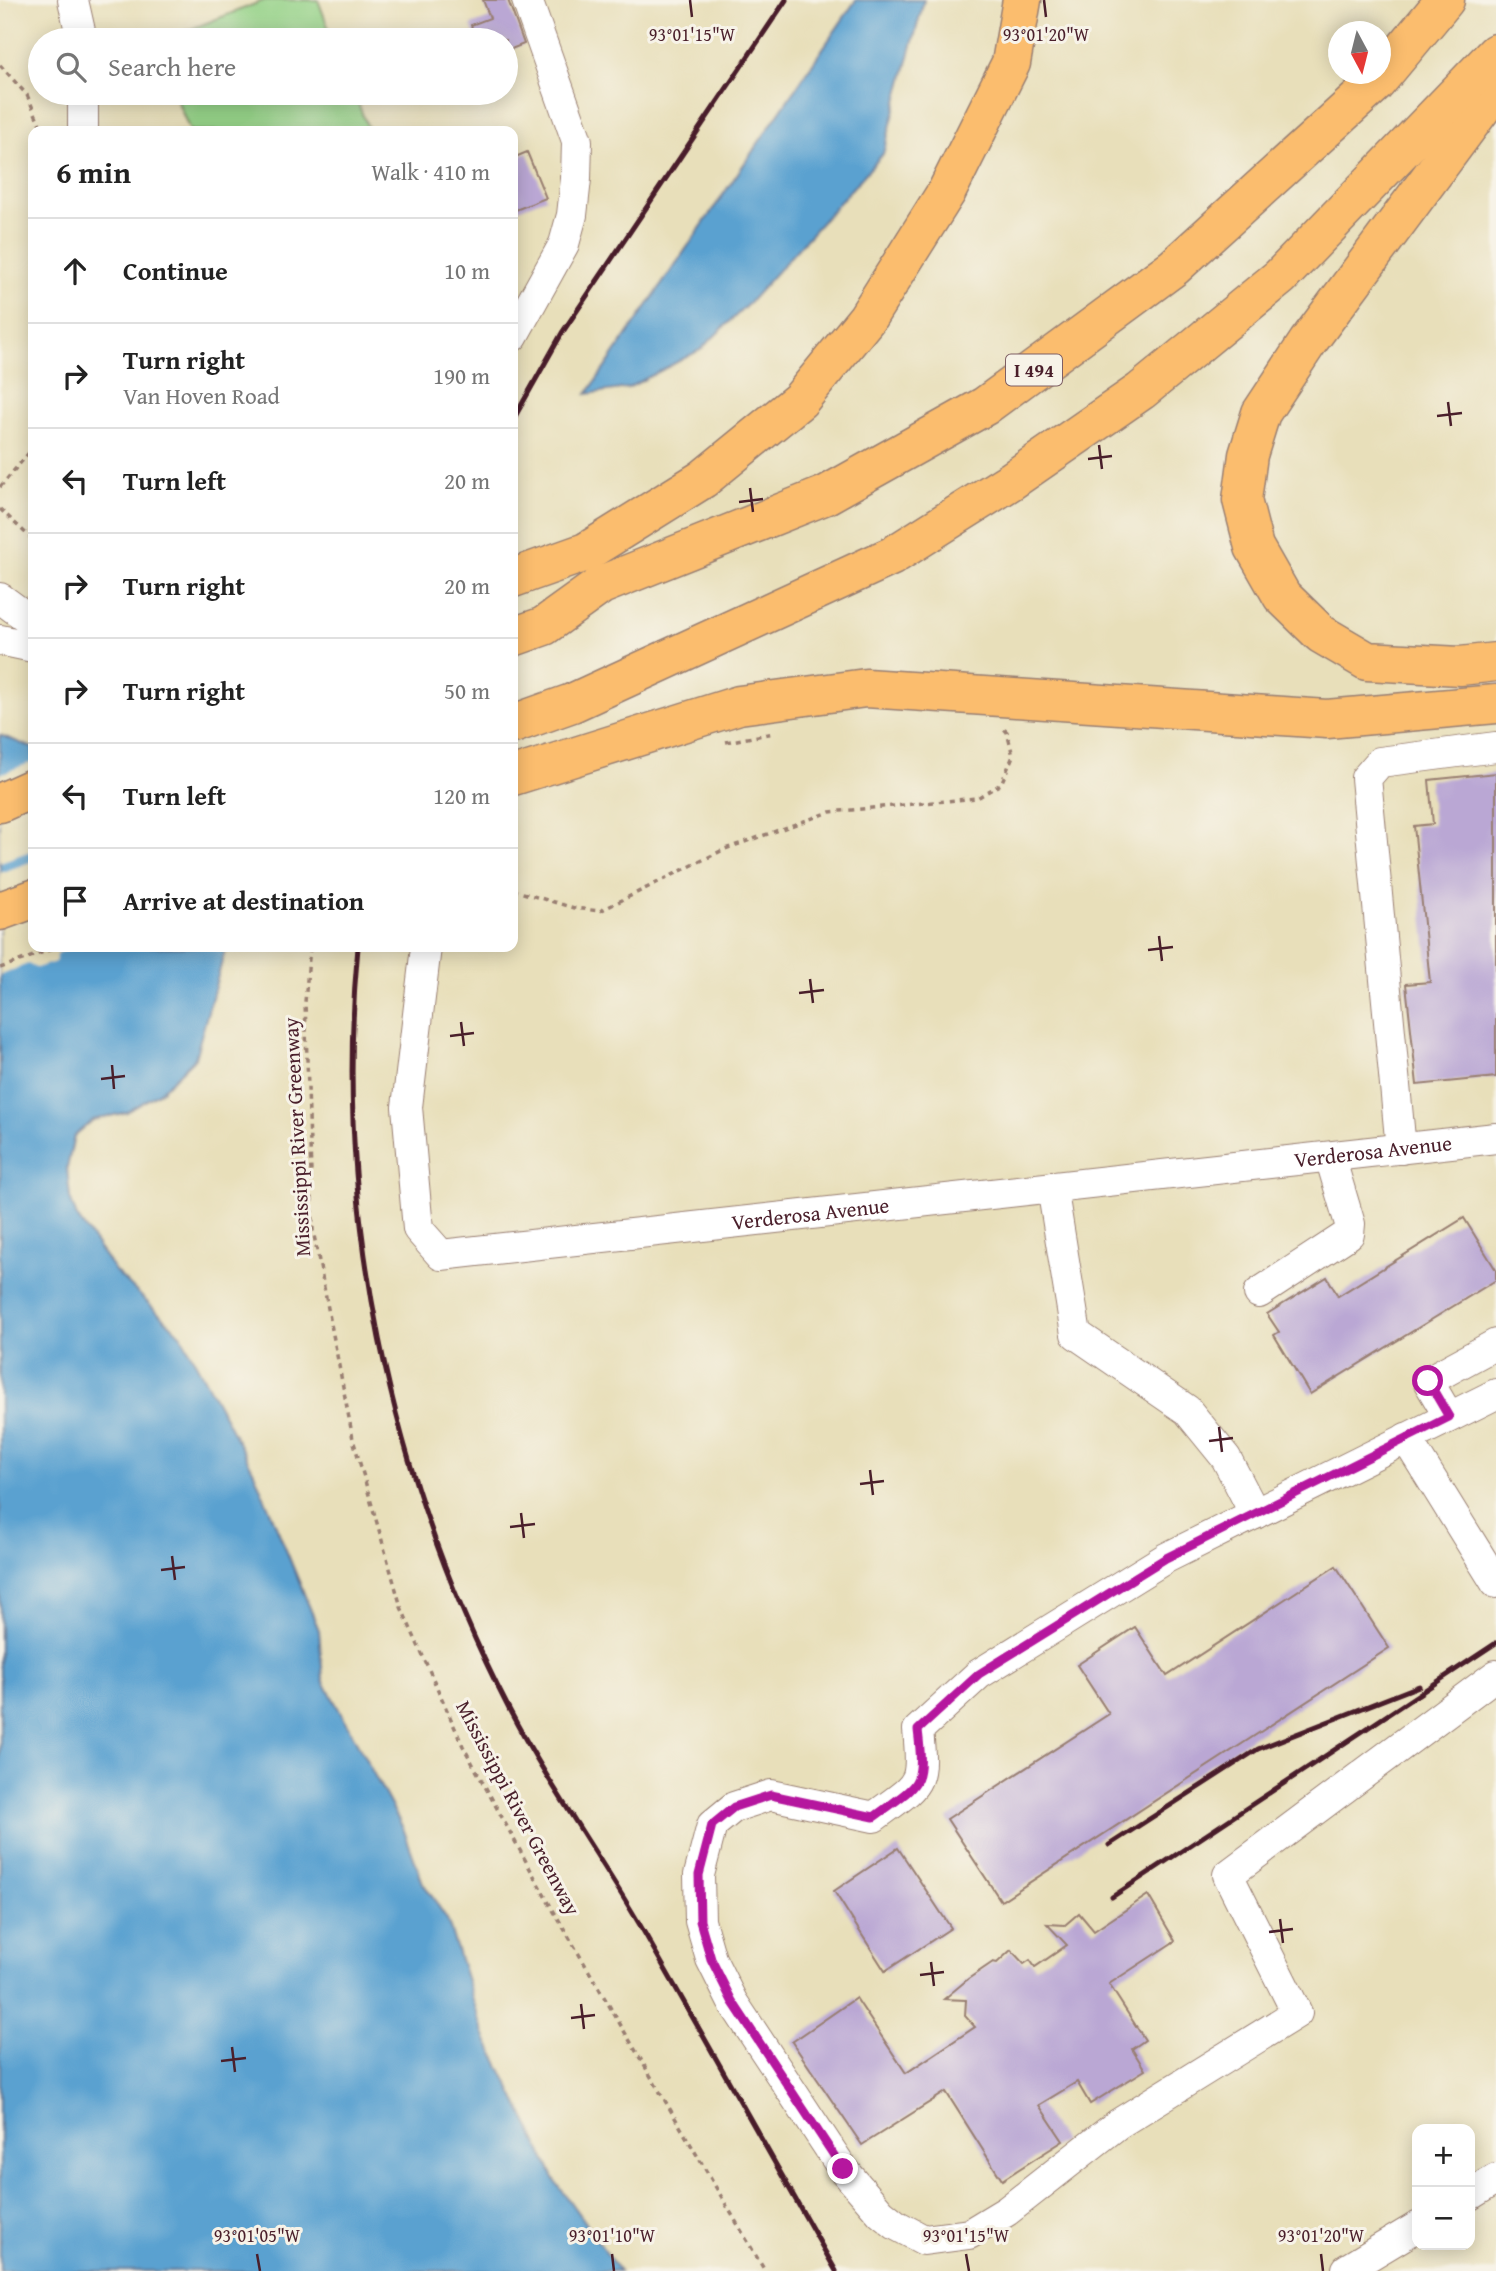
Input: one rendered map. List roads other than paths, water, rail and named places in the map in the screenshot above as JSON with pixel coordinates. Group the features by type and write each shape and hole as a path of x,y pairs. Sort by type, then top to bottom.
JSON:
{"highway":[{"path":"518,575 586,552 703,479 800,400 867,318 947,191 1011,63 1022,0"},
{"name":"I 494","path":"528,632 601,585 826,495 985,406 1174,267 1376,83 1445,0"},
{"path":"518,722 572,703 892,556 1011,481 1141,391 1280,277 1496,53"},
{"path":"1496,89 1308,342 1261,413 1248,455 1242,500 1254,547 1282,596 1321,634 1367,661 1460,666 1496,662"},
{"path":"518,775 739,705 866,688 1327,719 1496,704"},
{"path":"0,803 28,790"},
{"path":"0,823 28,813"},
{"path":"0,911 28,901"},
{"path":"0,927 28,919"}],"street":[{"path":"73,0 79,28"},
{"path":"518,327 564,244 572,215 576,179 577,141 527,0"},
{"path":"83,105 83,126"},
{"path":"0,598 28,618"},
{"path":"0,640 28,646"},
{"path":"1401,1149 1366,778 1380,762 1496,747"},
{"name":"Verderosa Avenue","path":"425,952 407,1107 418,1229 441,1255 1496,1138"},
{"path":"1259,1293 1349,1234 1350,1224 1330,1157"},
{"path":"1052,1187 1076,1334 1187,1410 1226,1458 1255,1514"},
{"path":"1449,1417 1428,1381 1496,1344"},
{"path":"1496,1394 1166,1558 979,1674 918,1730 922,1768 918,1784 874,1817 771,1795 734,1807 712,1825 699,1875 700,1921 711,1959 732,2001 843,2169 881,2213 896,2225 924,2240 969,2234 1007,2211 1118,2124 1297,2012 1228,1875 1496,1675"},
{"path":"1406,1438 1496,1583"},
{"path":"1475,2192 1496,2179"},
{"path":"1348,2269 1412,2230"}],"water":[{"path":"856,0 924,0 883,154 747,305 700,350 628,388 587,394"},
{"path":"0,735 28,746 28,952 225,952 195,1058 160,1092 127,1112 93,1120 74,1136 67,1168 70,1198 77,1217 115,1271 181,1335 254,1472 319,1630 323,1680 403,1828 423,1883 447,1919 484,2034 556,2182 619,2271 0,2271"}],"railway":[{"path":"518,411 562,333 786,0"},
{"path":"358,952 352,1045 354,1144 363,1242 379,1339 402,1435 431,1529 467,1620 524,1737 640,1925 836,2271"},
{"path":"1112,1897 1496,1643"},
{"path":"1109,1845 1258,1749 1419,1686"}]}
